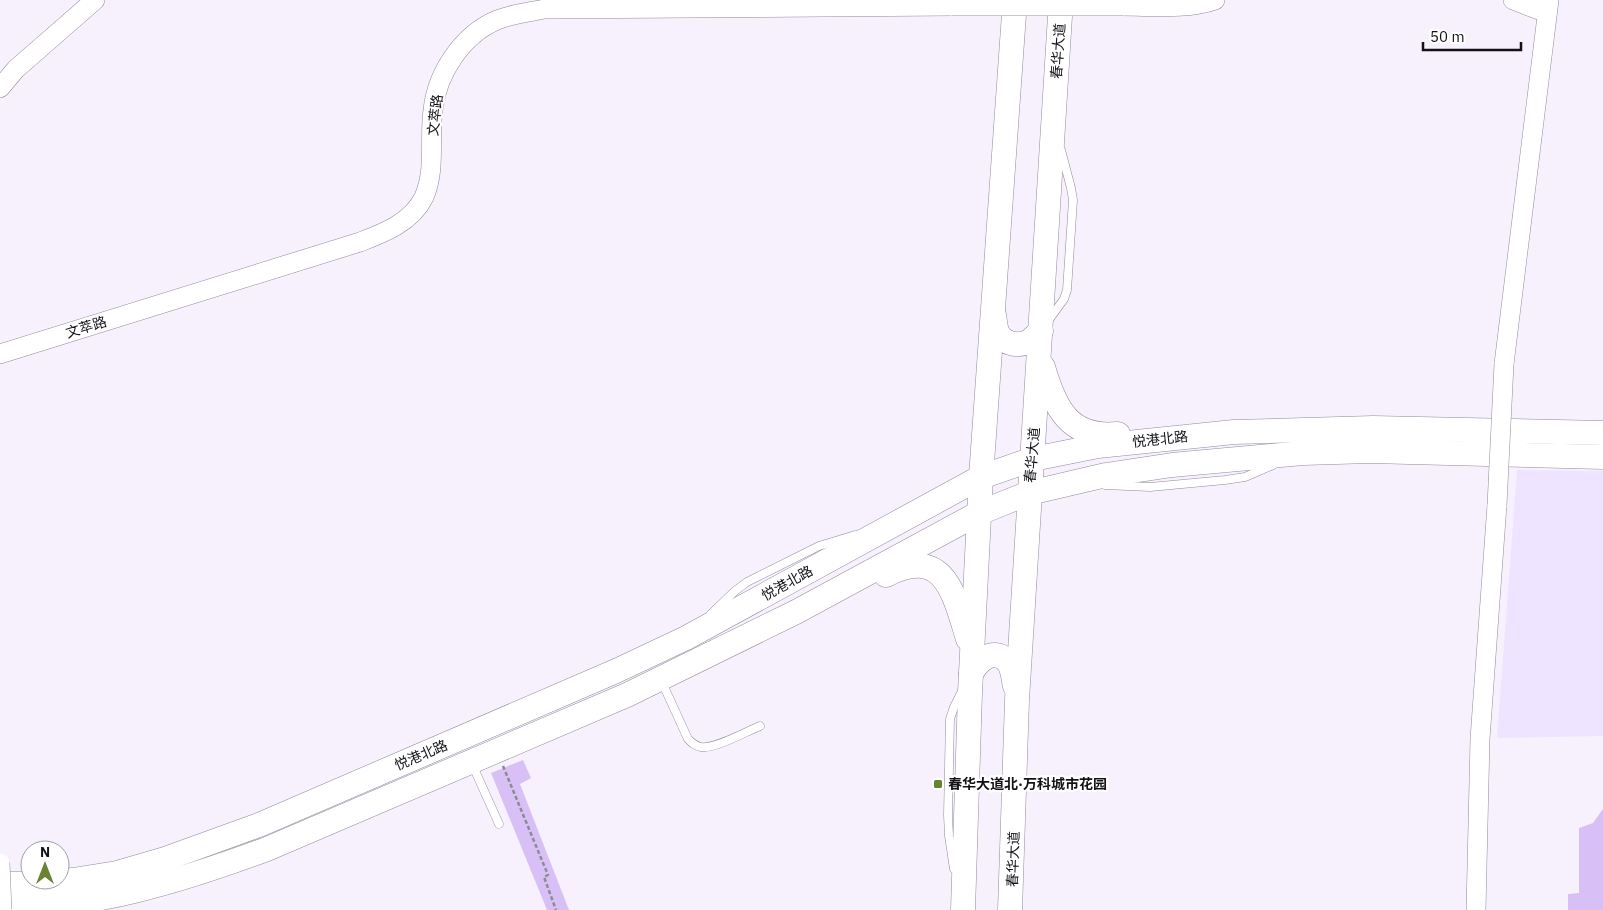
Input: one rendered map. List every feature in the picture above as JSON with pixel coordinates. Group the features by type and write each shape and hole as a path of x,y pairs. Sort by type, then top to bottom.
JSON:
{"main road":[{"path":"962,910 981,477 1014,0"},
{"name":"春华大道","path":"1010,910 1017,700 1062,0"},
{"path":"993,311 997,333 1009,343 1019,344 1027,342 1041,331"},
{"path":"1040,356 1048,386 1055,402 1066,418 1077,428 1110,434 1184,426 1234,432"},
{"name":"悦港北路","path":"0,884 28,884 73,880 117,873 165,859 268,821 607,675 686,638 981,477 1033,459 1098,446 1234,432 1374,428 1603,433"},
{"name":"悦港北路","path":"1,909 74,904 124,894 219,867 267,849 627,695 796,612 979,513 1029,493 1106,475 1172,465 1303,453 1370,451 1603,457"},
{"path":"796,612 842,597 900,568 925,567 937,572 953,592 972,664"},
{"path":"972,664 976,665 981,659 988,656 998,656 1006,660 1012,671 1017,700"}],"street":[{"path":"0,88 16,69 94,0"},
{"name":"文萃路","path":"0,354 360,242 388,231 409,217 424,198 430,177 433,109 438,88 447,68 461,46 477,32 497,20 520,13 546,9 1177,6 1206,3 1215,0"},
{"path":"1476,910 1480,739 1497,505 1504,364 1548,6 1513,0"},
{"path":"0,863 1,909"}],"lane":[{"path":"955,873 949,836 948,815 950,719 972,664"},
{"path":"660,679 692,744 699,747 713,746 760,726"},
{"path":"471,762 499,824"},
{"path":"956,882 962,910"}],"path":[{"path":"502,762 548,875 544,877 556,910"}],"shaded area":[{"path":"1517,470 1603,471 1603,736 1497,738"},
{"path":"523,760 531,778 520,784 569,910 547,910 491,773"},
{"path":"1603,809 1603,910 1568,910 1568,894 1579,893 1579,828 1593,823"}],"place":[{"name":"春华大道北·万科城市花园","path":"938,784"}]}
